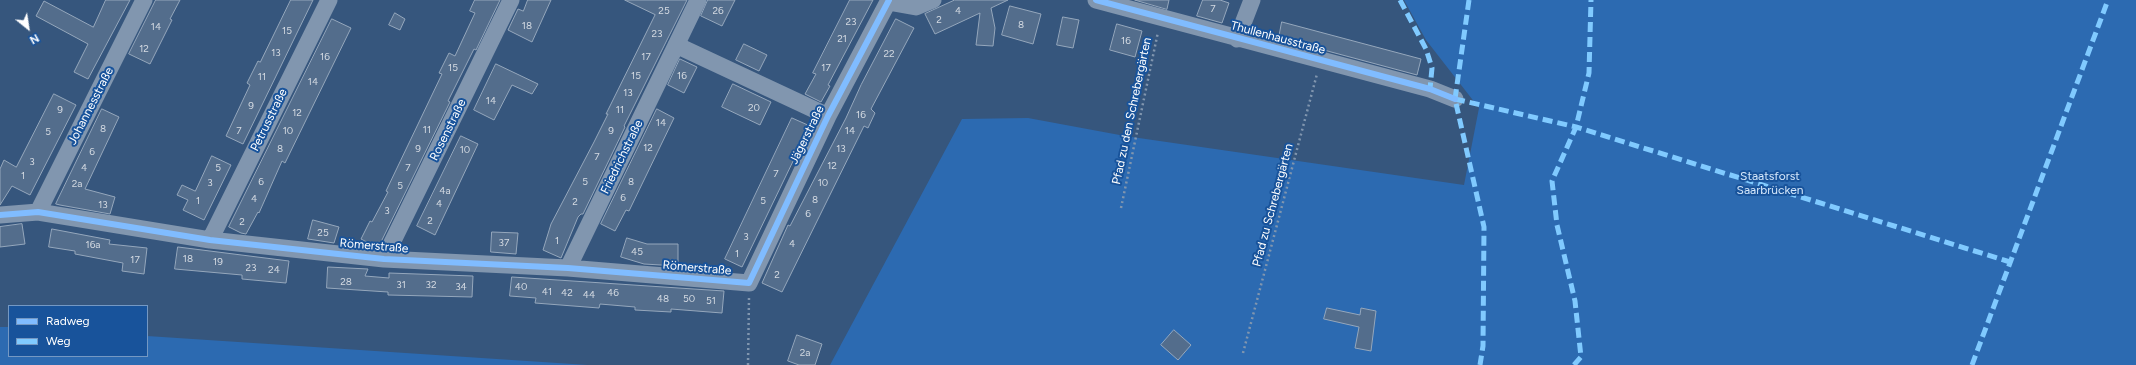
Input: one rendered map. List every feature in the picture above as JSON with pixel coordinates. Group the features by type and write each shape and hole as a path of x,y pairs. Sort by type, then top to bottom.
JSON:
{"street":[{"name":"Johannesstraße","path":"38,212 144,0"},
{"name":"Petrusstraße","path":"210,240 328,0"},
{"name":"Rosenstraße","path":"384,259 511,0"},
{"name":"Friedrichstraße","path":"568,268 698,0"},
{"path":"888,1 916,7 932,0"},
{"name":"Thullenhausstraße","path":"1096,0 1237,39 1430,89 1455,99"},
{"path":"1237,39 1252,0"},
{"name":"Jägerstraße","path":"749,283 828,116 888,1"},
{"path":"676,45 828,116"},
{"name":"Römerstraße","path":"0,215 38,212 210,240 384,259 568,268 749,283"}],"path":[{"path":"748,365 749,283"}],"green space":[{"name":"Staatsforst Saarbrücken","path":"1404,0 2136,0 2136,365 830,365 962,119 1028,118 1125,136 1464,185 1479,108 1426,40"},
{"path":"0,327 8,327 8,357 148,357 148,336 588,365 0,365"}],"building":[{"path":"106,0 130,0 88,79 74,72 88,44 36,16 44,1 93,27"},
{"path":"156,0 180,0 170,19 172,20 150,64 129,54"},
{"path":"291,0 313,0 243,144 226,136 250,85 247,83 258,61 260,62"},
{"path":"475,0 500,0 476,50 474,49 448,101 450,102 378,248 361,239 388,192 386,191 442,74 439,73 449,53 455,56 475,13 470,11"},
{"path":"528,0 551,0 532,42 508,30 518,9 523,11"},
{"path":"625,0 687,0 624,126 625,127 583,214 578,217 561,258 543,250 551,224 608,114 606,114 655,15"},
{"path":"708,0 735,0 722,26 701,16"},
{"path":"850,0 873,0 828,85 830,86 821,102 805,94 816,74 813,73"},
{"path":"955,0 1008,0 991,8 995,28 993,46 976,45 980,13 935,34 925,14"},
{"path":"1135,0 1169,0 1167,9"},
{"path":"1203,0 1220,0 1229,3 1222,23 1197,16"},
{"path":"1010,6 1041,14 1033,44 1002,35"},
{"path":"395,13 405,19 400,30 389,25"},
{"path":"1063,17 1079,20 1073,48 1057,45"},
{"path":"332,19 351,28 285,163 282,161 259,213 258,212 246,234 241,233 229,227"},
{"path":"896,19 914,28 871,109 875,113 868,128 864,126 782,292 762,283 788,225 790,226"},
{"path":"1282,22 1421,59 1417,75 1279,38"},
{"path":"1117,24 1142,31 1135,57 1110,50"},
{"path":"744,44 767,55 759,71 736,60"},
{"path":"680,59 697,67 684,93 668,85"},
{"path":"496,64 538,84 532,94 512,85 494,120 474,110"},
{"path":"733,84 771,102 760,125 722,107"},
{"path":"54,94 76,105 30,195 12,186 0,205 0,169 4,160 16,167"},
{"path":"102,109 119,117 85,189 115,197 110,214 56,204"},
{"path":"657,109 674,118 629,211 626,210 615,231 601,224"},
{"path":"792,118 810,126 742,267 725,259"},
{"path":"461,136 478,144 435,235 417,226"},
{"path":"212,156 231,165 204,220 183,210 188,200 177,195 182,185 195,191"},
{"path":"313,220 339,227 334,243 308,239"},
{"path":"22,224 25,244 0,247 0,227"},
{"path":"52,229 110,240 109,244 147,248 144,274 122,271 123,263 75,254 75,251 49,247"},
{"path":"492,232 518,233 516,254 491,252"},
{"path":"627,238 647,244 678,244 678,266 644,264 621,257"},
{"path":"178,247 289,261 286,283 242,279 242,275 175,269"},
{"path":"328,267 368,269 365,276 389,278 389,273 473,276 472,297 388,295 388,292 327,288"},
{"path":"512,277 724,291 722,313 671,309 671,312 635,310 635,307 600,304 599,308 535,303 536,298 510,296"},
{"path":"1327,308 1360,315 1361,308 1376,311 1371,351 1355,348 1359,327 1324,319"},
{"path":"1174,330 1191,345 1178,360 1161,345"},
{"path":"797,335 822,344 815,365 799,365 788,361"}],"marked path":[{"path":"1400,0 1426,49 1432,68 1430,89"},
{"path":"1469,0 1455,99 1484,227 1483,346 1480,365"},
{"path":"1574,365 1581,357 1575,301 1557,225 1552,181 1576,127 1589,73 1591,0"},
{"path":"1972,365 2108,0"},
{"path":"1455,99 1576,127 2010,262"}],"cycle path":[{"path":"0,215 38,212 210,240 384,259 568,268 749,283 828,116 889,0"},
{"path":"1096,0 1430,89 1455,99"}]}
